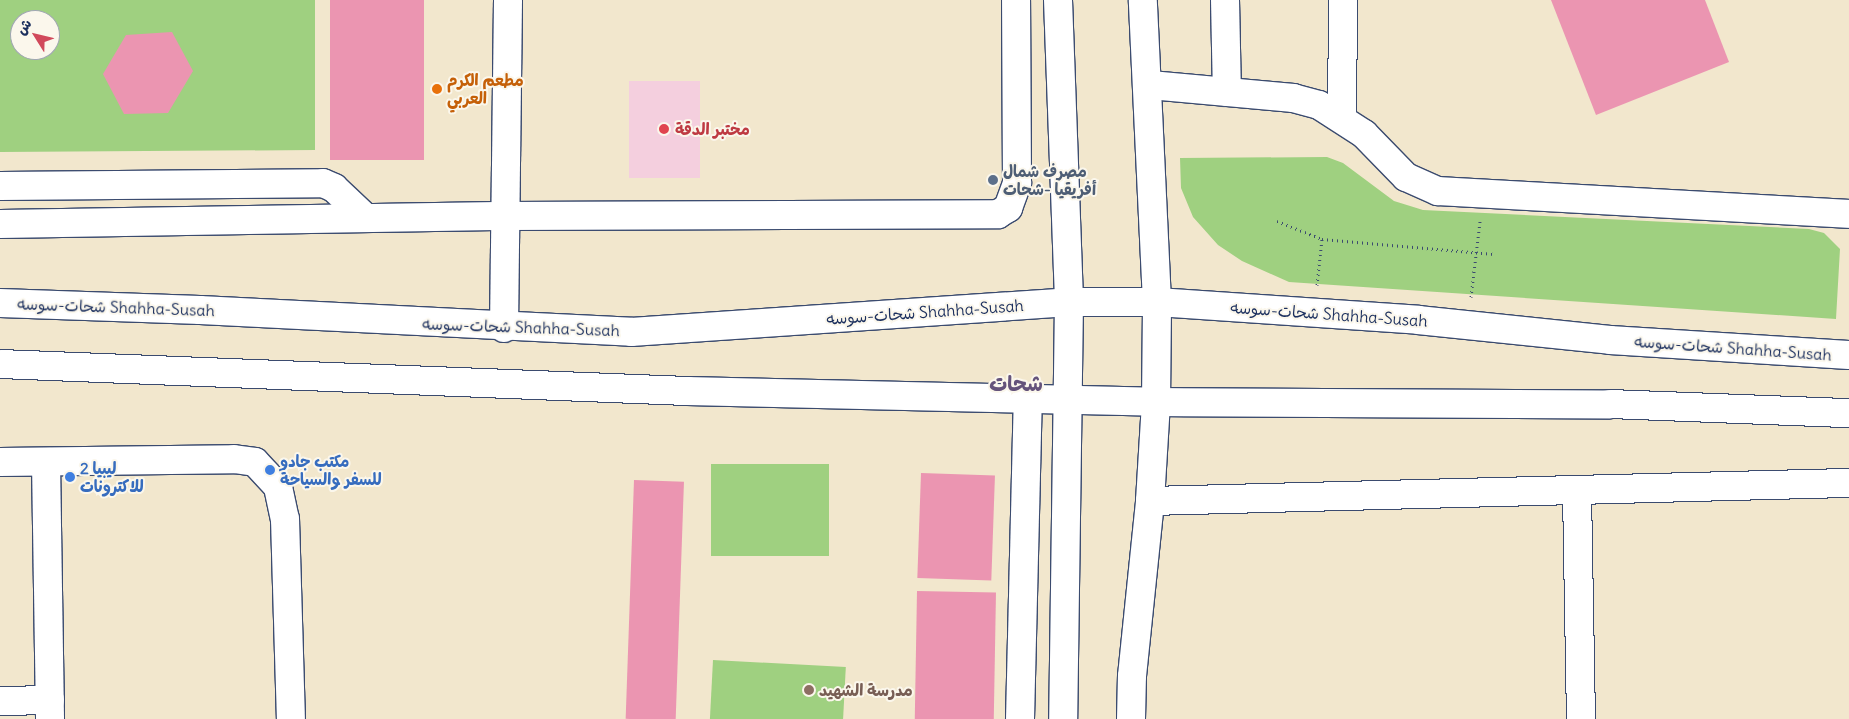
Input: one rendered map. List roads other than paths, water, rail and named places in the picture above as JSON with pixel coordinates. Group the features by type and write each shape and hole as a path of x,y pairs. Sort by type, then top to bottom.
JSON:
{"street":[{"path":"504,328 508,0"},
{"path":"0,224 506,216 998,214 1008,208 1017,182 1016,0"},
{"path":"1058,0 1069,302 1063,719"},
{"path":"1131,719 1132,676 1150,501 1156,402 1157,302 1150,85 1143,0"},
{"path":"1225,0 1227,92"},
{"path":"1342,118 1343,0"},
{"path":"1150,85 1293,98 1319,105 1342,118 1364,134 1393,167 1421,186 1438,191 1849,214"},
{"path":"0,186 323,183 334,188 366,218"},
{"name":"شحات-سوسه Shahha-Susah","path":"0,304 200,310 504,328 631,332 1069,302 1157,302 1467,325 1610,340 1849,355"},
{"path":"0,364 506,386 1156,402 1610,404 1849,413"},
{"path":"1020,719 1028,399"},
{"path":"0,462 234,459 255,462 278,486 285,519 291,719"},
{"path":"0,701 50,710 46,462"},
{"path":"1150,501 1577,492 1849,483"},
{"path":"1577,492 1581,719"}],"place":[{"name":"مطعم الكرم العربي","path":"437,89"},
{"name":"مختبر الدقة","path":"664,129"},
{"name":"مصرف شمال أفريقيا -شحات","path":"993,180"},
{"name":"مكتب جادو للسفر والسياحة","path":"270,470"},
{"name":"ليبيا 2 للاكترونات","path":"70,477"},
{"name":"مدرسة الشهيد","path":"809,690"}],"district":[{"name":"شحات","path":"1016,384"}]}
